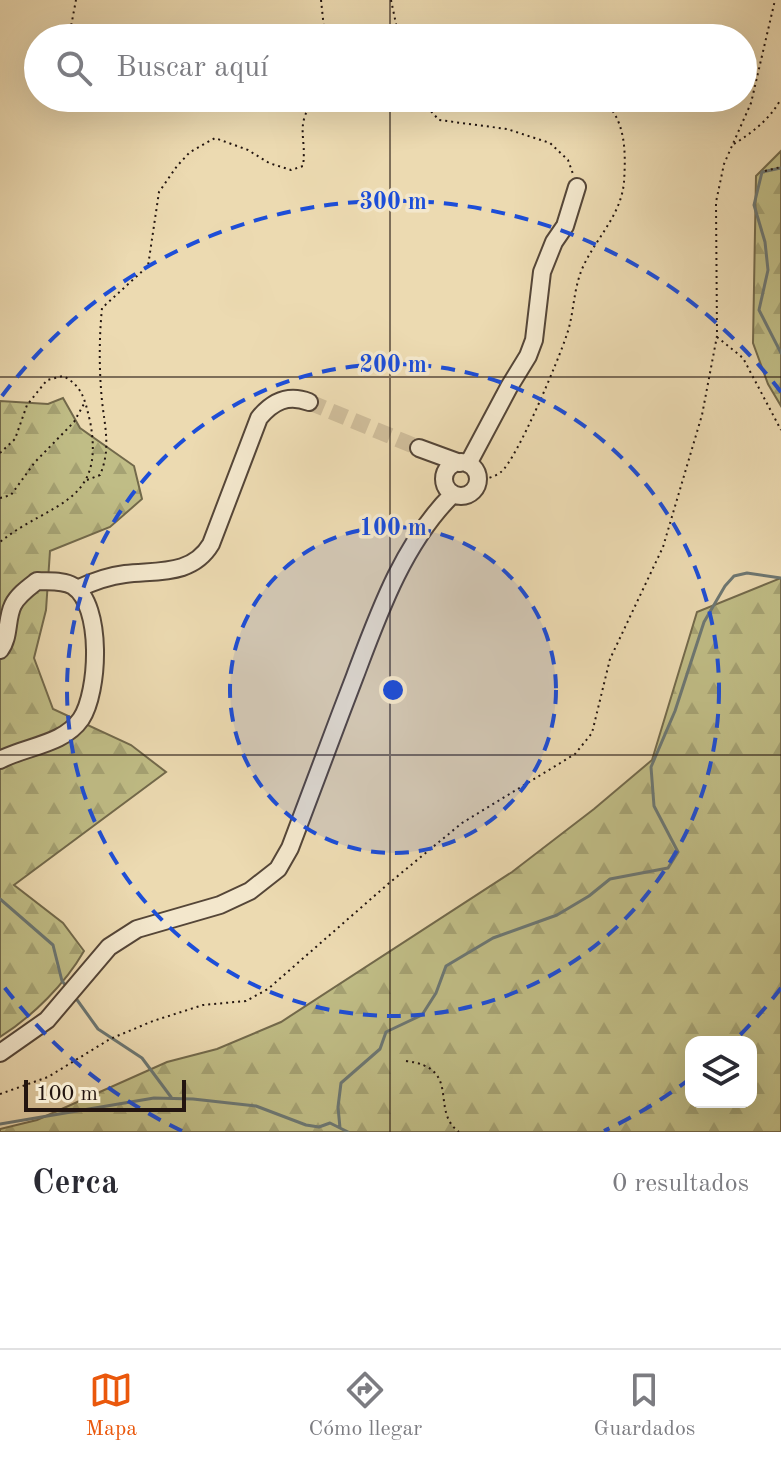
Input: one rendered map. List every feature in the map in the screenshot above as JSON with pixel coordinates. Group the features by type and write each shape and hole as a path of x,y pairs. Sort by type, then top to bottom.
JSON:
{"lane":[{"path":"453,494 446,486 445,476 451,467 464,464 528,356 534,340 542,272 554,242 565,226 577,187"},
{"path":"77,589 110,577 177,569 197,560 211,544 259,418 282,399 297,398 309,402"},
{"path":"0,1053 47,1020 109,947 137,929 220,905 250,891 278,869 290,848 376,620 404,560 433,513 453,494 469,494 478,481 476,471 464,464 419,448"},
{"path":"0,650 5,644 12,606 37,581 70,584 82,594 89,614 97,661 91,694 81,718 66,734 0,760"}],"path":[{"path":"71,24 76,0"},
{"path":"321,0 324,24"},
{"path":"391,0 396,24"},
{"path":"757,77 775,0"},
{"path":"733,144 773,113 781,99"},
{"path":"0,542 17,528 67,500 87,480 100,475 106,461 108,440 100,369 102,308 148,266 159,192 190,152 215,138 291,170 303,166 305,150 301,132 305,112"},
{"path":"432,112 439,120 507,129 550,143 568,160 577,187"},
{"path":"478,481 501,472 514,453 568,331 572,301 583,268 614,218 624,184 622,127 614,112"},
{"path":"0,1094 48,1077 110,1039 153,1021 203,1005 246,1001 268,989 462,823 575,754 592,733 610,659 663,547 702,415 717,336 716,202 724,164 747,112"},
{"path":"765,171 781,167"},
{"path":"717,336 743,358 781,430"},
{"path":"0,453 15,439 27,405 47,380 63,376 77,383 86,401 94,455 87,480"},
{"path":"0,498 11,495 35,462 74,422 86,401"},
{"path":"406,1061 422,1063 441,1080 445,1115 459,1132"}],"green space":[{"path":"781,151 781,406 768,384 753,343 756,176"},
{"path":"63,398 80,428 134,466 142,499 110,527 50,551 46,610 34,658 53,709 131,745 166,772 14,885 63,923 84,951 47,998 0,1037 0,401 48,404"},
{"path":"781,578 781,1132 0,1132 0,1129 37,1120 167,1062 217,1049 281,1022 512,872 652,760 697,612"}],"waterway":[{"path":"781,168 762,172 754,205 765,242 768,270 759,310 781,353"},
{"path":"348,1132 340,1128 338,1107 341,1083 380,1049 386,1032 422,1015 436,993 446,966 493,938 557,915 610,879 668,868 678,852 654,806 651,767 675,711 704,622 734,576 747,573 781,578"},
{"path":"0,899 53,945 62,981 68,988"},
{"path":"75,997 98,1029 142,1058 171,1097"},
{"path":"0,1124 154,1098 256,1106 306,1125 319,1127 330,1123 340,1128"}],"tunnel":[{"path":"309,402 419,448"}]}
